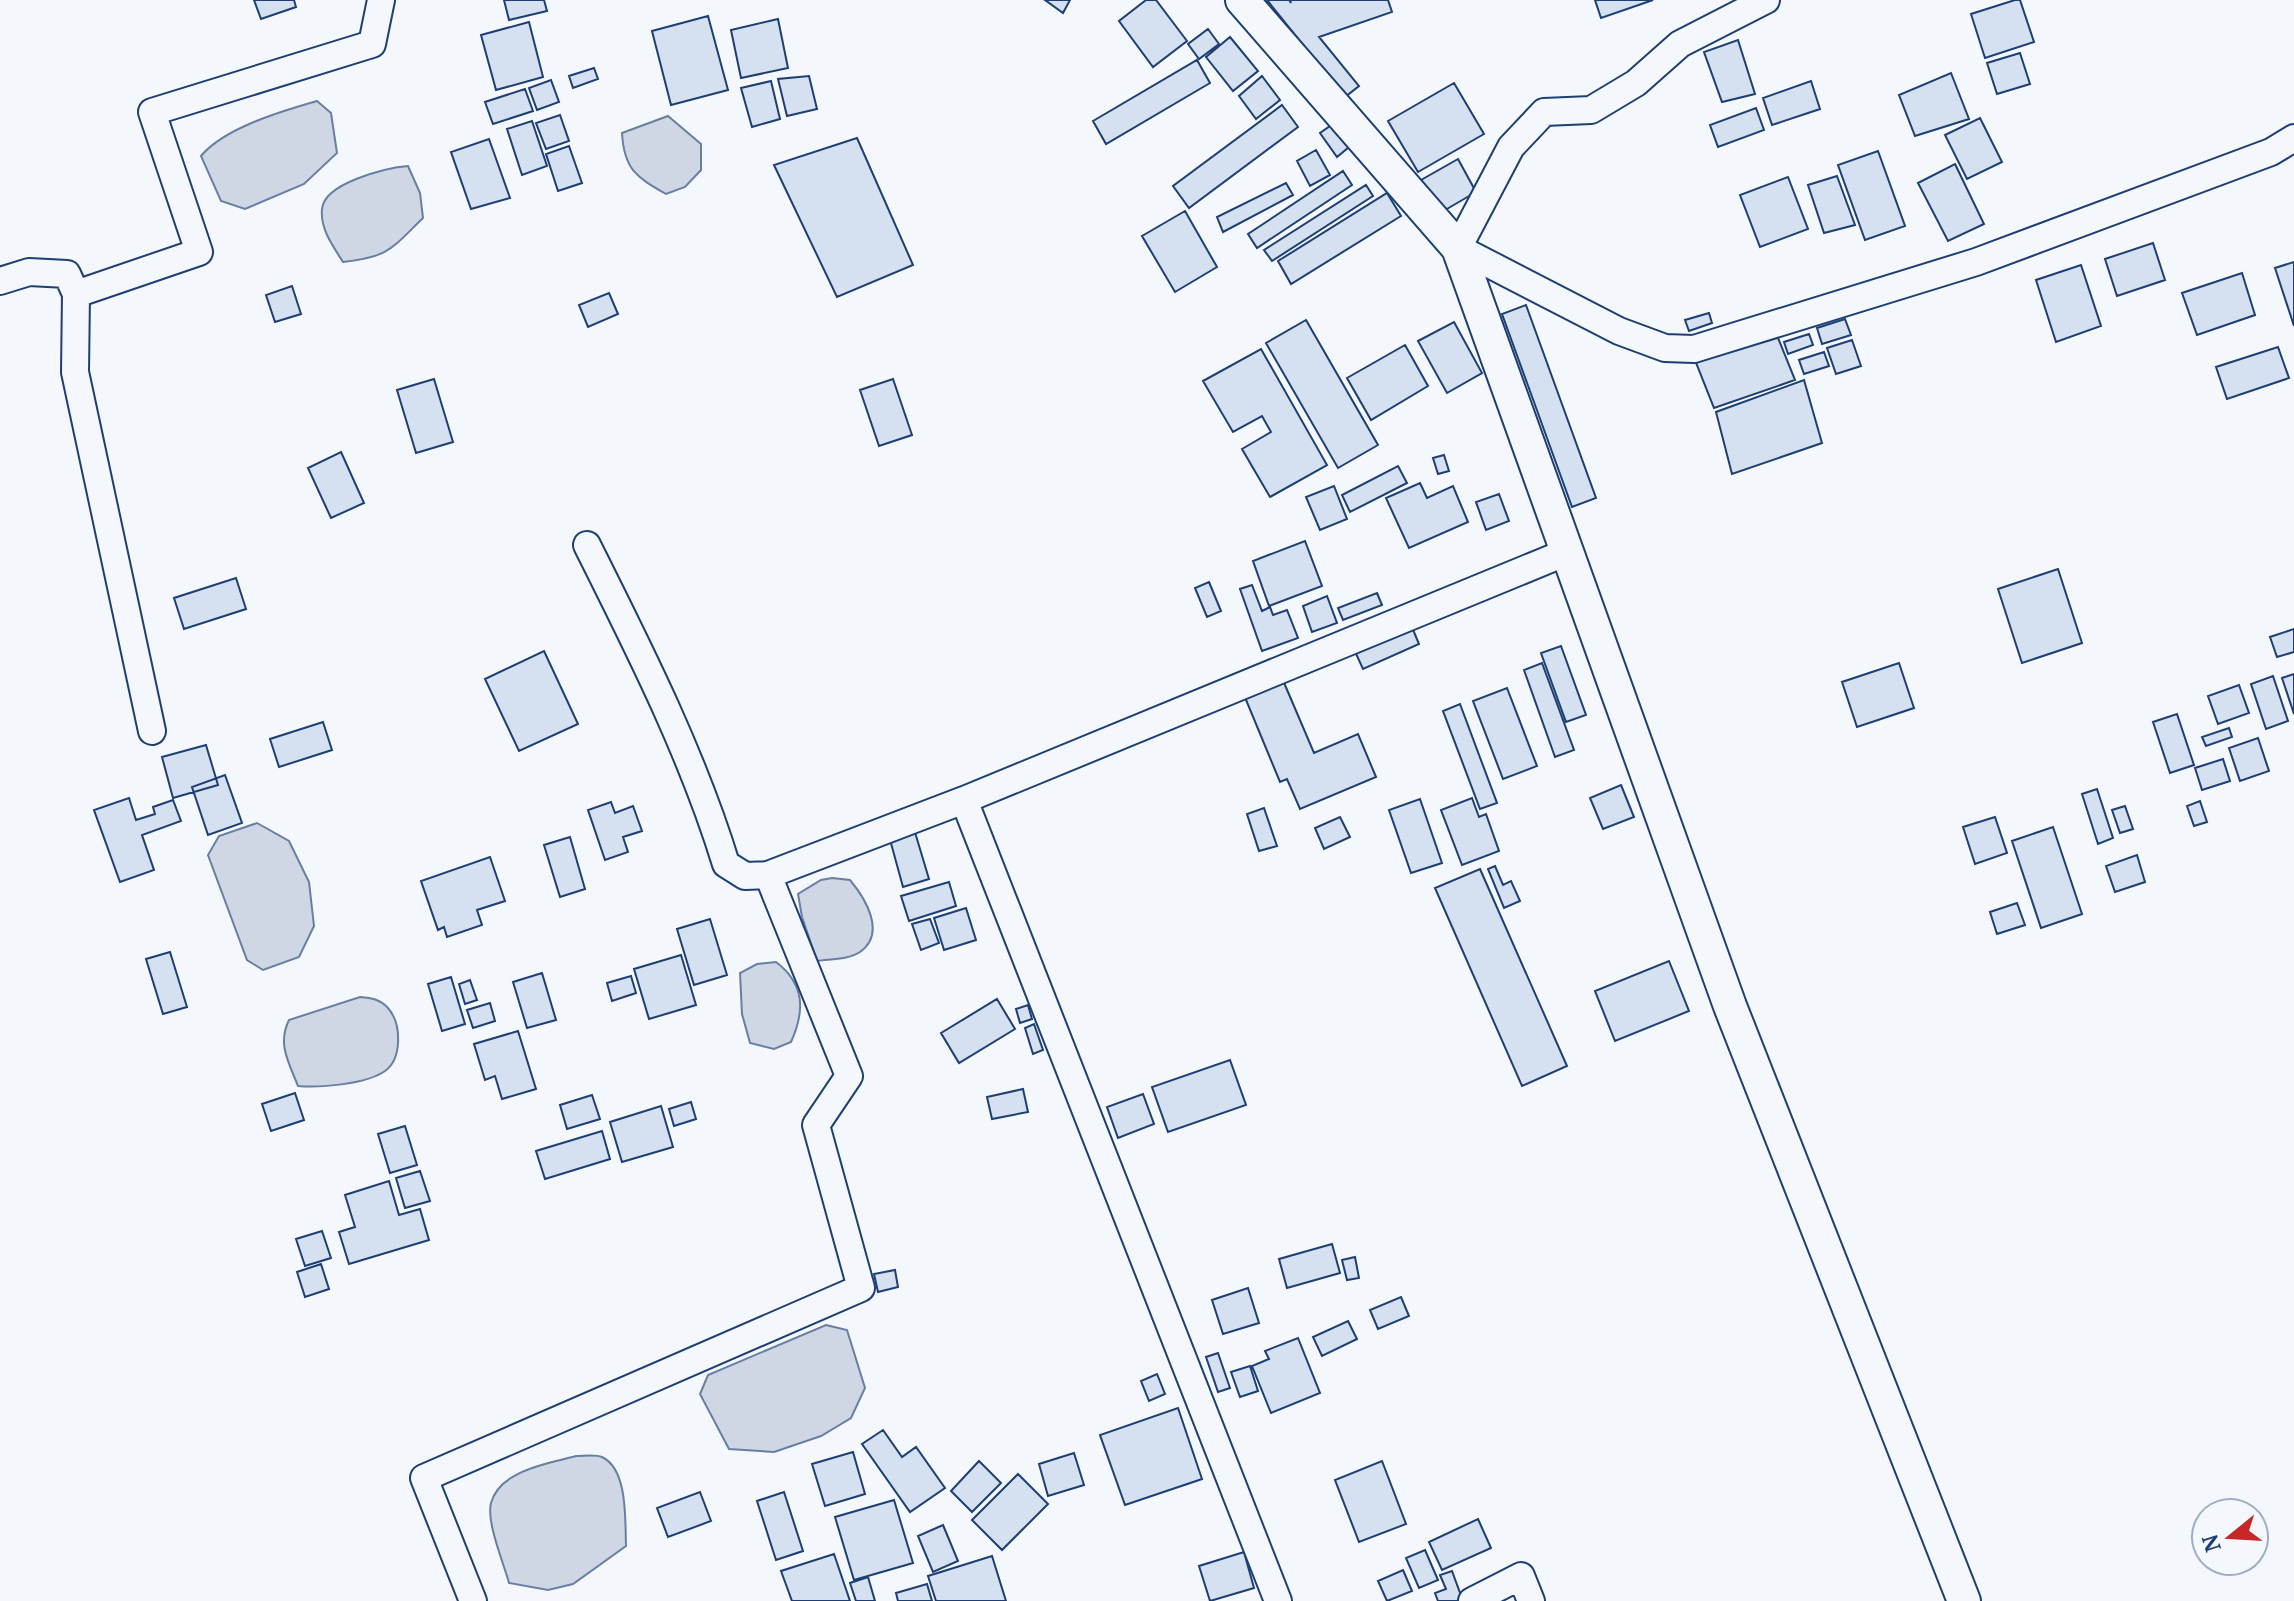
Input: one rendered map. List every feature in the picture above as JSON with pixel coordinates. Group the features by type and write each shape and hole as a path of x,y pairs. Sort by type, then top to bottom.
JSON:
{"street":[{"path":"76,294 199,252 152,112 372,44 381,0"},
{"path":"1242,0 1458,248 1730,1006 1964,1600 1955,1601"},
{"path":"1458,248 1511,147 1544,112 1591,110 1636,83 1680,44 1766,0"},
{"path":"1458,248 1619,331 1665,348 1694,349 1976,262 2271,152 2294,138"},
{"path":"0,281 29,272 67,274 76,294 75,372 152,731"},
{"path":"587,545 653,676 717,833 726,864 745,876 768,875 964,800 1567,552"},
{"path":"964,800 1278,1601"},
{"path":"473,1601 424,1478 861,1288 816,1125 849,1076 768,875"},
{"path":"1472,1601 1521,1576 1531,1601"}],"shaded area":[{"path":"317,101 331,113 337,153 304,184 245,209 221,201 201,156 239,129"},
{"path":"668,116 701,144 701,170 685,187 666,194 634,171 626,155 622,133"},
{"path":"408,166 420,193 423,218 388,250 343,262 323,223 325,200 344,184 358,178"},
{"path":"257,823 289,841 309,882 314,926 299,957 263,970 247,960 208,855 219,836"},
{"path":"821,880 850,880 856,887 871,916 872,935 868,944 855,955 817,961 802,917 798,894"},
{"path":"776,962 793,979 800,1009 791,1042 774,1049 750,1043 742,1014 740,973 757,964"},
{"path":"360,997 379,1001 393,1015 398,1041 391,1066 377,1075 355,1082 298,1086 284,1045 289,1020"},
{"path":"826,1325 847,1330 865,1388 851,1418 821,1436 774,1452 729,1449 700,1394 708,1375"},
{"path":"576,1456 602,1457 617,1472 625,1510 626,1546 573,1584 548,1590 509,1583 491,1521 491,1503 496,1492 504,1483 526,1470"}],"building":[{"path":"254,0 294,0 296,7 261,19"},
{"path":"504,0 544,0 547,11 509,20"},
{"path":"1045,0 1070,0 1063,13"},
{"path":"1146,0 1156,0 1187,41 1153,67 1119,21"},
{"path":"1267,0 1289,0 1291,3 1290,0 1388,0 1392,12 1319,37 1359,86 1345,97"},
{"path":"1595,0 1653,0 1601,18"},
{"path":"2020,0 2034,42 1985,58 1971,14"},
{"path":"708,16 728,90 671,105 652,31"},
{"path":"778,19 788,68 741,78 731,30"},
{"path":"529,22 543,77 496,90 481,35"},
{"path":"1208,29 1219,44 1199,59 1188,44"},
{"path":"1230,37 1258,71 1233,91 1206,57"},
{"path":"1738,40 1755,94 1722,102 1704,52"},
{"path":"2020,53 2030,84 1997,94 1987,63"},
{"path":"1197,60 1210,83 1106,144 1093,121"},
{"path":"594,68 598,79 573,88 569,76"},
{"path":"1951,73 1969,119 1915,136 1899,95"},
{"path":"809,76 817,109 787,116 778,79"},
{"path":"1262,76 1280,100 1256,119 1239,96"},
{"path":"551,80 559,102 537,110 529,88"},
{"path":"771,81 780,119 752,127 741,88"},
{"path":"1811,81 1820,109 1772,125 1763,98"},
{"path":"1454,83 1484,134 1418,172 1388,121"},
{"path":"525,89 533,111 493,124 485,102"},
{"path":"1282,105 1298,127 1189,208 1173,186"},
{"path":"1756,108 1764,130 1718,147 1710,125"},
{"path":"560,115 569,141 546,149 536,123"},
{"path":"1980,118 2002,162 1967,179 1945,135"},
{"path":"532,121 547,166 522,175 507,129"},
{"path":"1333,124 1349,147 1337,157 1320,133"},
{"path":"857,138 913,265 837,297 774,165"},
{"path":"489,139 510,198 471,209 451,152"},
{"path":"569,146 582,183 558,191 546,154"},
{"path":"1316,150 1330,175 1310,186 1297,161"},
{"path":"1878,151 1905,226 1865,240 1838,165"},
{"path":"1458,159 1476,192 1440,213 1421,180"},
{"path":"1955,164 1984,224 1948,241 1918,183"},
{"path":"1343,171 1352,185 1257,248 1248,234"},
{"path":"1837,176 1855,225 1824,233 1808,185"},
{"path":"1788,177 1808,229 1760,247 1740,195"},
{"path":"1286,183 1293,195 1223,232 1217,217"},
{"path":"1366,185 1373,196 1272,261 1264,250"},
{"path":"1387,193 1401,216 1291,284 1278,261"},
{"path":"1185,211 1217,267 1175,292 1142,236"},
{"path":"2153,243 2165,280 2117,296 2105,259"},
{"path":"2294,262 2294,326 2275,268"},
{"path":"2081,265 2101,326 2056,342 2036,280"},
{"path":"2242,273 2255,315 2197,335 2182,293"},
{"path":"292,286 301,314 275,322 266,295"},
{"path":"609,293 618,314 588,327 579,305"},
{"path":"1526,305 1596,498 1572,507 1502,314"},
{"path":"1709,313 1712,323 1689,331 1685,320"},
{"path":"1845,319 1851,335 1822,344 1817,328"},
{"path":"1306,320 1378,445 1338,468 1266,343"},
{"path":"1454,322 1482,373 1447,393 1418,341"},
{"path":"1776,333 1795,380 1714,408 1695,360"},
{"path":"1809,334 1813,345 1788,354 1784,342"},
{"path":"1852,340 1861,366 1836,374 1827,348"},
{"path":"1405,345 1428,386 1371,420 1347,378"},
{"path":"2278,347 2289,378 2227,399 2216,367"},
{"path":"1261,349 1327,465 1270,497 1242,449 1271,432 1262,416 1233,432 1203,381"},
{"path":"1824,352 1829,366 1804,374 1799,360"},
{"path":"434,379 453,442 416,453 397,390"},
{"path":"893,379 912,435 879,446 860,390"},
{"path":"1804,380 1822,443 1732,474 1716,412"},
{"path":"341,452 364,503 331,518 308,468"},
{"path":"1444,455 1449,471 1438,474 1433,458"},
{"path":"1398,466 1407,483 1350,512 1342,495"},
{"path":"1420,483 1427,498 1453,486 1468,522 1409,548 1386,498"},
{"path":"1334,486 1347,519 1320,530 1306,497"},
{"path":"1499,494 1509,521 1486,530 1476,502"},
{"path":"1305,541 1322,586 1269,606 1253,561"},
{"path":"2058,569 2082,643 2022,663 1998,589"},
{"path":"236,578 246,609 184,629 174,598"},
{"path":"1209,582 1221,611 1207,617 1195,588"},
{"path":"1252,585 1262,611 1270,607 1273,615 1287,610 1298,638 1262,651 1240,589"},
{"path":"1377,593 1382,605 1343,620 1338,608"},
{"path":"1327,596 1337,623 1312,632 1303,606"},
{"path":"1409,620 1419,644 1363,669 1352,645"},
{"path":"2294,629 2294,652 2277,657 2270,637"},
{"path":"1561,646 1586,715 1566,722 1541,653"},
{"path":"544,651 578,724 519,751 485,679"},
{"path":"1542,663 1574,750 1555,757 1524,670"},
{"path":"1899,663 1914,708 1857,727 1842,682"},
{"path":"2294,674 2294,714 2282,678"},
{"path":"2273,676 2288,721 2266,729 2251,684"},
{"path":"1282,678 1314,753 1358,734 1376,777 1300,809 1287,779 1280,782 1244,695"},
{"path":"2239,685 2249,713 2218,724 2208,696"},
{"path":"1507,688 1537,766 1503,779 1473,701"},
{"path":"1460,704 1497,803 1480,809 1443,711"},
{"path":"2177,714 2194,765 2170,773 2153,722"},
{"path":"323,722 332,750 279,767 270,739"},
{"path":"2229,728 2232,737 2206,746 2202,737"},
{"path":"2258,738 2269,771 2240,781 2229,748"},
{"path":"206,745 218,785 173,798 162,757"},
{"path":"2223,759 2230,781 2202,790 2195,768"},
{"path":"225,775 242,823 208,835 192,787"},
{"path":"1621,785 1634,817 1603,829 1590,798"},
{"path":"2097,789 2113,838 2098,844 2082,794"},
{"path":"129,798 136,820 155,814 153,807 173,800 181,821 142,835 154,870 120,882 94,810"},
{"path":"1472,798 1479,817 1486,814 1499,851 1462,865 1441,810"},
{"path":"1420,799 1442,863 1411,873 1389,810"},
{"path":"2200,801 2207,822 2194,826 2187,806"},
{"path":"611,802 615,813 633,806 642,831 623,837 628,852 605,860 588,810"},
{"path":"2125,806 2133,829 2120,833 2112,810"},
{"path":"1264,808 1277,846 1259,851 1247,814"},
{"path":"1340,817 1350,837 1324,849 1315,828"},
{"path":"1995,817 2007,853 1975,864 1963,827"},
{"path":"2053,827 2082,914 2041,928 2012,841"},
{"path":"914,829 929,879 903,887 889,836"},
{"path":"570,837 585,889 560,897 544,845"},
{"path":"2137,855 2145,882 2115,892 2106,866"},
{"path":"490,857 505,901 477,910 482,925 447,937 444,927 438,930 421,881"},
{"path":"1495,866 1503,885 1511,881 1520,901 1504,908 1488,869"},
{"path":"1480,869 1567,1066 1522,1086 1435,888"},
{"path":"949,882 956,906 909,921 901,896"},
{"path":"2017,903 2025,925 1997,934 1990,912"},
{"path":"966,908 976,940 944,950 934,918"},
{"path":"710,919 727,975 694,985 677,929"},
{"path":"930,919 939,943 921,950 912,924"},
{"path":"170,952 187,1007 163,1014 146,959"},
{"path":"681,955 696,1005 649,1019 634,969"},
{"path":"1669,961 1689,1011 1615,1041 1595,991"},
{"path":"542,973 556,1020 527,1028 513,982"},
{"path":"631,976 636,993 612,1001 607,983"},
{"path":"451,977 465,1024 442,1031 428,984"},
{"path":"470,980 477,1000 465,1004 459,984"},
{"path":"997,999 1015,1029 959,1063 941,1033"},
{"path":"490,1003 495,1021 473,1028 467,1010"},
{"path":"1028,1005 1032,1019 1020,1023 1016,1009"},
{"path":"1034,1024 1043,1050 1033,1054 1025,1028"},
{"path":"518,1031 536,1089 502,1099 495,1076 485,1080 474,1044"},
{"path":"1230,1060 1246,1105 1168,1132 1152,1087"},
{"path":"1023,1089 1028,1112 992,1119 987,1097"},
{"path":"295,1093 304,1120 271,1131 262,1104"},
{"path":"1143,1094 1154,1124 1118,1138 1107,1107"},
{"path":"592,1095 600,1119 567,1129 560,1105"},
{"path":"691,1102 696,1119 674,1126 669,1109"},
{"path":"661,1106 673,1147 622,1162 610,1122"},
{"path":"405,1126 417,1165 390,1173 378,1134"},
{"path":"602,1131 610,1159 545,1179 536,1151"},
{"path":"420,1171 430,1201 405,1208 396,1178"},
{"path":"389,1181 399,1215 420,1209 429,1240 349,1264 339,1232 355,1227 345,1195"},
{"path":"322,1231 331,1258 305,1266 296,1239"},
{"path":"1332,1244 1340,1273 1287,1288 1279,1259"},
{"path":"1355,1257 1359,1278 1347,1280 1342,1260"},
{"path":"321,1264 329,1289 305,1297 297,1272"},
{"path":"895,1270 898,1287 878,1292 874,1274"},
{"path":"1248,1288 1259,1323 1223,1334 1212,1300"},
{"path":"1401,1297 1409,1316 1378,1329 1370,1310"},
{"path":"1348,1321 1357,1339 1322,1356 1313,1337"},
{"path":"1298,1338 1320,1393 1271,1413 1252,1366 1269,1359 1265,1351"},
{"path":"1218,1353 1230,1388 1218,1392 1206,1357"},
{"path":"1250,1366 1258,1391 1240,1397 1231,1372"},
{"path":"1157,1374 1165,1394 1149,1401 1141,1381"},
{"path":"1178,1408 1202,1479 1125,1505 1100,1435"},
{"path":"883,1430 902,1457 916,1447 945,1488 910,1512 862,1444"},
{"path":"853,1452 865,1494 825,1506 812,1464"},
{"path":"1074,1453 1084,1485 1048,1496 1039,1464"},
{"path":"979,1461 1001,1483 972,1512 951,1491"},
{"path":"1382,1461 1406,1524 1359,1542 1335,1480"},
{"path":"1018,1474 1048,1504 1002,1550 972,1520"},
{"path":"700,1492 711,1521 668,1537 657,1508"},
{"path":"784,1492 803,1551 776,1560 757,1501"},
{"path":"894,1500 913,1563 854,1580 835,1517"},
{"path":"1478,1519 1491,1548 1442,1570 1429,1542"},
{"path":"943,1525 958,1561 933,1572 918,1536"},
{"path":"1425,1550 1438,1580 1419,1588 1406,1558"},
{"path":"1244,1552 1254,1588 1210,1601 1199,1566"},
{"path":"834,1554 850,1601 792,1601 781,1571"},
{"path":"992,1556 1006,1601 936,1601 928,1576"},
{"path":"1403,1570 1412,1591 1387,1601 1378,1581"},
{"path":"1452,1571 1463,1601 1438,1601 1435,1593 1446,1589 1440,1575"},
{"path":"868,1577 875,1601 856,1601 850,1583"},
{"path":"927,1584 932,1601 898,1601 896,1593"}]}
